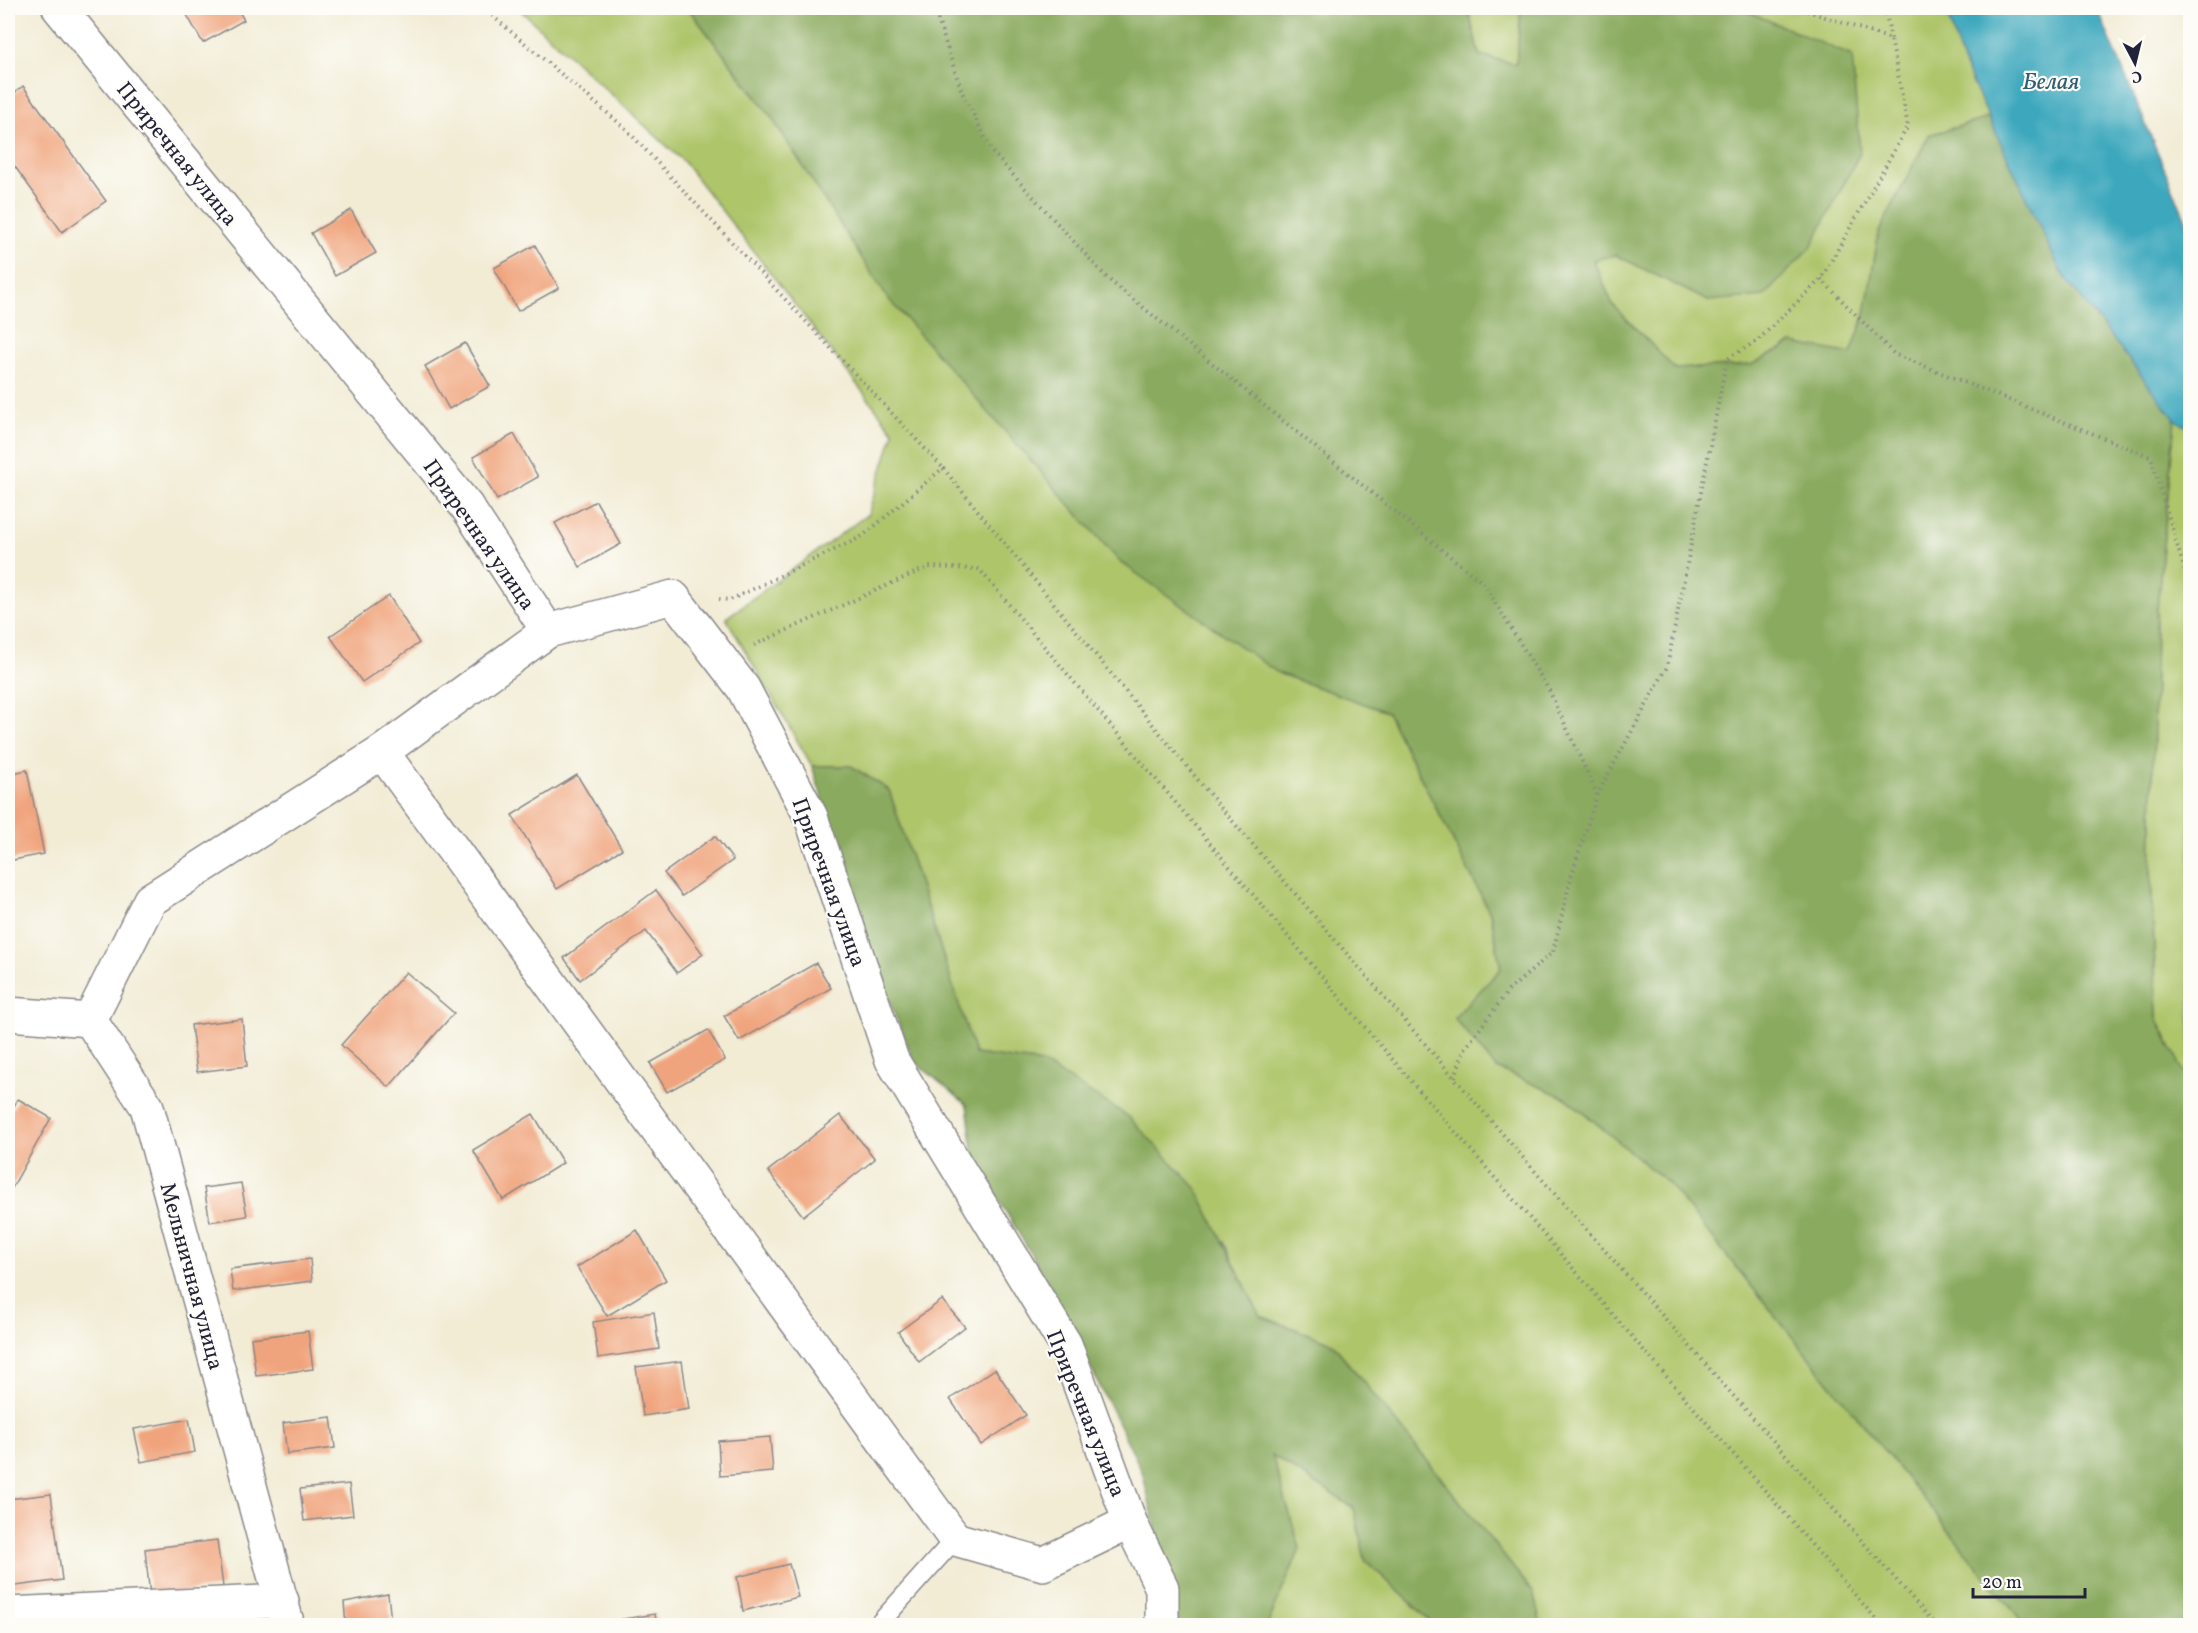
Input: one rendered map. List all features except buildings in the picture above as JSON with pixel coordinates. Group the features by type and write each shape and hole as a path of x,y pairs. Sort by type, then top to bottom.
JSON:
{"street":[{"name":"Приречная улица","path":"59,8 467,507 548,631 673,597 743,688 811,817 892,1060 1065,1344 1130,1522 1162,1588 1162,1626"},
{"path":"8,1014 90,1020 150,900 382,752 548,631"},
{"path":"382,752 955,1539"},
{"name":"Мельничная улица","path":"90,1020 147,1107 285,1613"},
{"name":"Приречная улица","path":"955,1539 1043,1563 1130,1522"},
{"path":"8,1614 285,1613"}],"lane":[{"path":"877,1626 955,1539"}],"path":[{"path":"483,8 625,128 943,468 1216,802 1455,1078 1937,1626"},
{"path":"934,8 962,92 993,153 1107,279 1483,584 1549,690 1597,795"},
{"path":"1798,8 1891,39"},
{"path":"1455,1078 1464,1050 1508,992 1553,952 1570,878 1597,795 1667,667 1727,359 1758,340 1821,279 1908,126 1884,8"},
{"path":"1821,279 1894,354 2151,457 2190,588"},
{"path":"673,597 730,600 741,595 863,536 943,468"},
{"path":"722,660 928,567 979,569 1356,1017 1882,1626"}],"green space":[{"path":"518,8 688,8 770,115 1278,673 1387,712 1491,915 1501,969 1454,1018 1496,1068 1566,1098 1669,1184 2025,1625 1541,1625 1533,1592 1332,1343 1260,1316 1224,1242 1042,1063 975,1054 889,790 851,766 812,766 726,618 868,514 894,432 684,162"},
{"path":"688,8 1463,8 1469,13 1479,55 1516,64 1521,8 1739,8 1852,56 1860,153 1811,247 1764,296 1708,301 1616,255 1593,260 1613,305 1675,369 1751,365 1792,343 1851,354 1865,314 1879,232 1929,135 1989,118 2061,272 2175,419 2156,620 2151,877 2157,1017 2190,1086 2190,1625 2025,1625 1669,1184 1566,1098 1496,1068 1454,1018 1501,969 1491,915 1387,712 1278,673 1119,561 886,296 770,115"},
{"path":"1463,8 1521,8 1516,64 1479,55 1469,13"},
{"path":"1739,8 1945,8 1963,62 1989,118 1929,135 1879,232 1865,314 1851,354 1792,343 1751,365 1675,369 1613,305 1593,260 1616,255 1708,301 1852,57"},
{"path":"2175,419 2190,429 2190,1086 2157,1018 2151,877 2156,620"},
{"path":"812,766 851,766 889,790 975,1054 1042,1063 1128,1116 1196,1188 1260,1316 1332,1343 1533,1592 1541,1625 1435,1625 1365,1560 1354,1508 1272,1455 1300,1549 1267,1625 1179,1625 1142,1471 1049,1284 974,1158 967,1105 914,1061 880,979"},
{"path":"1271,1454 1354,1508 1365,1560 1435,1625 1267,1626 1300,1549"}],"water":[{"name":"Белая","path":"1945,8 2097,8 2190,230 2190,429 2175,419 2061,272 1963,62"}]}
